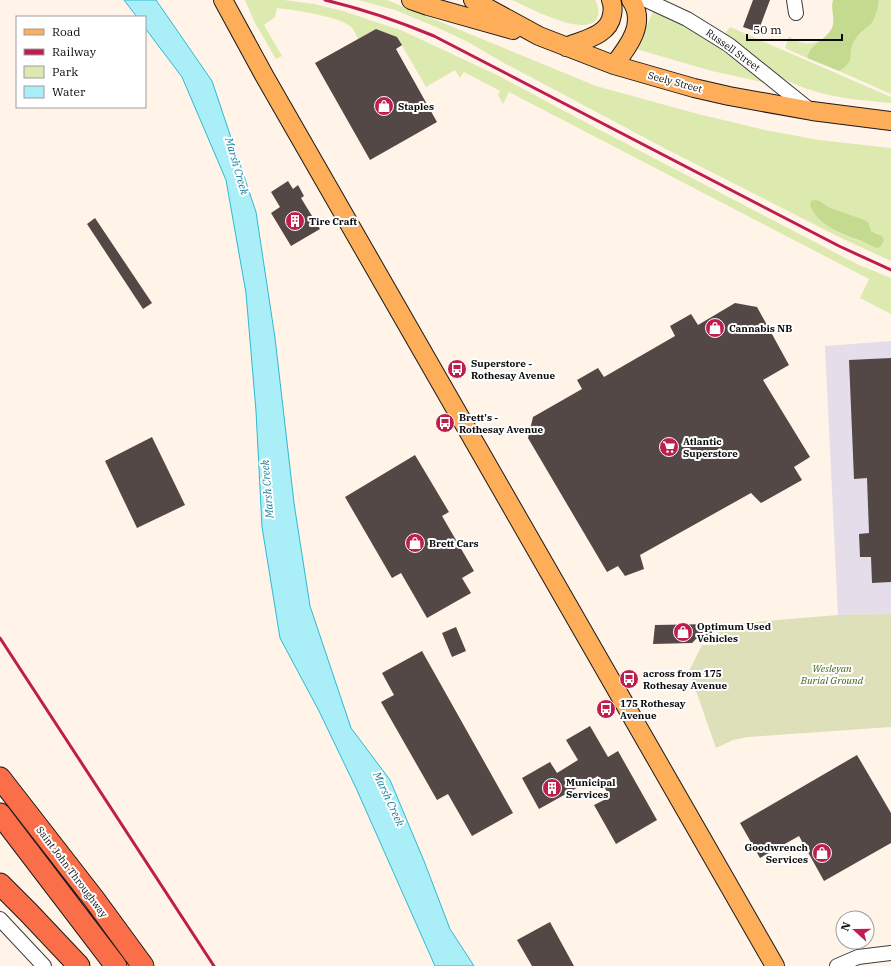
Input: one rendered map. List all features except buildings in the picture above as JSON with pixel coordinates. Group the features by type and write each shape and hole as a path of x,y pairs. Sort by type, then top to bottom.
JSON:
{"highway":[{"name":"Saint John Throughway","path":"0,778 94,899 143,966"},
{"path":"0,814 116,966"},
{"path":"0,884 34,917 78,966"}],"main road":[{"path":"223,0 273,90 775,966"},
{"path":"411,0 539,36"},
{"name":"Seely Street","path":"473,0 539,36 614,65 694,88 812,111 888,121"},
{"path":"566,47 594,36 602,32 607,27 612,19 613,6 611,0"},
{"path":"614,65 631,42 636,28 638,15 637,10 631,0"}],"street":[{"name":"Russell Street","path":"646,0 687,19 729,45 812,111"},
{"path":"0,919 44,966"},
{"path":"837,966 858,957 891,953"}],"shaded area":[{"path":"891,341 891,614 838,615 825,346"}],"green space":[{"path":"245,0 284,0 314,4 343,11 403,31 499,76 857,264 891,278 891,314 860,298 869,279 509,92 503,104 498,95 500,91 464,72 460,78 455,70 426,87 397,37 376,29 358,39 354,30 344,22 315,14 277,8 275,17 264,25 282,56 276,59 255,23"},
{"path":"358,0 387,0 596,86 698,114 765,130 819,140 891,148 891,261 841,238 666,149 504,63 468,42 395,10","holes":["820,201 830,209 860,219 869,226 871,231 879,234 873,247 839,232 823,222 811,209"]},
{"path":"512,0 595,0 598,6 598,13 597,18 591,24 581,25 556,20"},
{"path":"833,0 879,0 873,22 862,31 857,38 851,50 848,64 839,71 807,58 811,49 826,36 832,28"},
{"path":"879,0 891,0 891,94 839,71 849,63 853,45 857,38 862,31 873,22"},
{"path":"654,10 685,24 707,37 733,56 762,82 712,71 636,49"},
{"path":"730,27 891,97 891,103 820,93 807,89 781,77 766,68 724,35"},
{"path":"789,36 796,41 804,43 820,41 810,51 807,58 785,48"},
{"path":"811,201 820,201 830,208 868,222 871,231 882,236 884,240 881,246 878,248 872,246 831,228 813,212 810,205"},
{"name":"Wesleyan Burial Ground","path":"891,614 891,727 748,737 733,740 716,748 689,671 702,645 717,645 718,625 838,615"}],"water":[{"name":"Marsh Creek","path":"124,0 156,0 212,81 256,212 275,338 294,503 310,606 351,728 390,780 424,861 450,929 474,966 435,966 356,788 319,711 280,638 262,527 256,411 246,293 226,180 182,77 146,29 146,16 136,16"}],"railway":[{"path":"325,0 353,7 407,25 434,36 839,246 891,270"},
{"path":"0,638 214,966"}],"place":[{"name":"Staples","path":"384,106"},
{"name":"Tire Craft","path":"295,221"},
{"name":"Cannabis NB","path":"715,328"},
{"name":"Superstore - Rothesay Avenue","path":"457,369"},
{"name":"Brett's - Rothesay Avenue","path":"445,423"},
{"name":"Atlantic Superstore","path":"669,447"},
{"name":"Brett Cars","path":"415,543"},
{"name":"Optimum Used Vehicles","path":"683,632"},
{"name":"across from 175 Rothesay Avenue","path":"629,679"},
{"name":"175 Rothesay Avenue","path":"606,709"},
{"name":"Municipal Services","path":"552,788"},
{"name":"Goodwrench Services","path":"822,853"}]}
